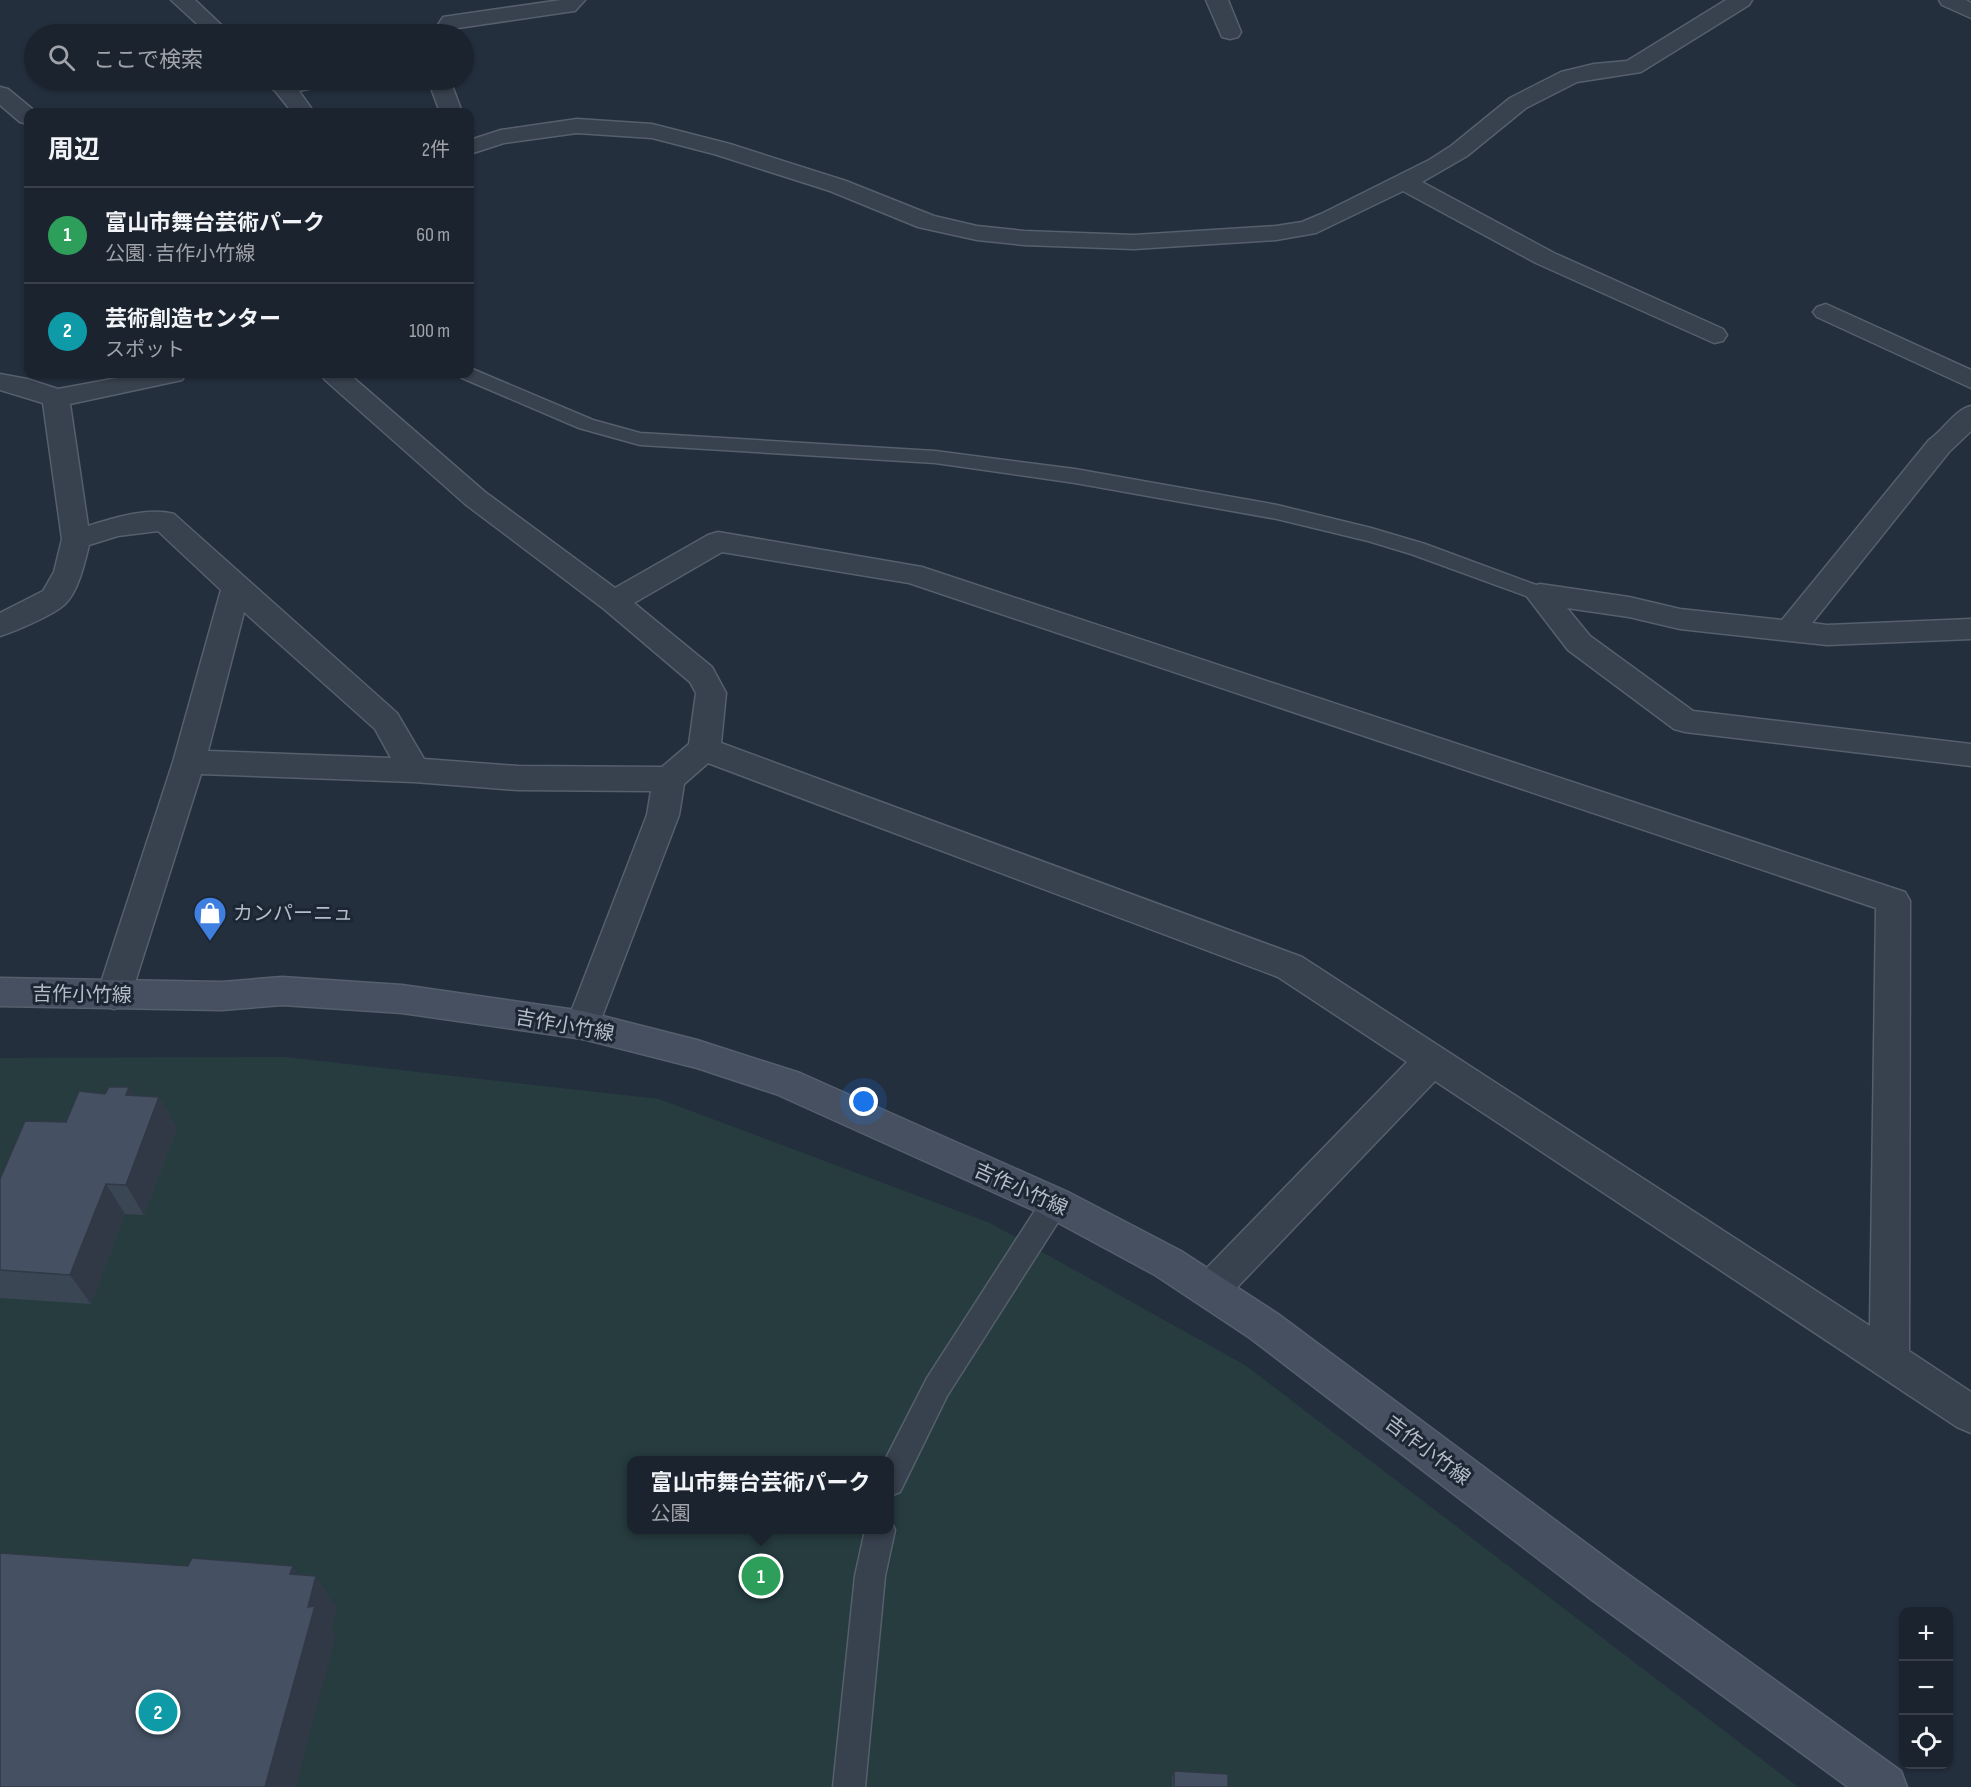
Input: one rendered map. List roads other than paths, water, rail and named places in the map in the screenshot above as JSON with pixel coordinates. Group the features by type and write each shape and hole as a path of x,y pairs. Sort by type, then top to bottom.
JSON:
{"main road":[{"name":"吉作小竹線","path":"0,992 222,996 282,991 402,999 583,1025 697,1054 787,1083 1055,1203 1168,1263 1211,1289 1264,1326 1607,1585 1886,1787"}],"street":[{"path":"182,0 209,24"},
{"path":"450,24 567,6 574,0"},
{"path":"1217,0 1230,32"},
{"path":"474,146 501,137 577,126 652,131 713,146 827,182 927,222 954,229 1023,238 1082,241 1165,241 1276,233 1307,228 1330,219 1404,182 1460,152 1518,103 1569,77 1594,71 1634,68 1741,0"},
{"path":"1950,0 1971,12"},
{"path":"285,90 300,108"},
{"path":"443,90 450,108"},
{"path":"0,94 24,114"},
{"path":"1404,182 1545,258 1714,335"},
{"path":"1826,312 1971,380"},
{"path":"0,382 18,385 56,398 155,378"},
{"path":"338,378 475,498 614,602 701,675 711,693 704,749 669,779 663,815 583,1025"},
{"path":"0,626 54,598 68,572 76,539 56,398"},
{"path":"1789,631 1939,446 1949,439 1971,414"},
{"path":"76,539 117,527 164,521 386,721 414,770"},
{"path":"614,602 718,542 912,574 1893,901 1888,1359"},
{"path":"114,995 189,762 236,588"},
{"path":"1540,594 1629,606 1680,619 1827,635 1971,629"},
{"path":"1540,594 1580,644 1685,720 1971,755"},
{"path":"704,749 1290,967 1971,1414"},
{"path":"189,762 414,770 518,778 669,779"},
{"path":"1211,1289 1432,1060"}],"lane":[{"path":"474,377 586,424 640,439 935,457 1076,476 1277,512 1371,535 1418,549 1540,594"},
{"path":"894,1474 937,1387 1055,1203"},
{"path":"849,1787 870,1576 879,1534"}],"place":[{"name":"カンパーニュ","path":"210,942"},
{"name":"富山市舞台芸術パーク","path":"761,1576"},
{"name":"芸術創造センター","path":"158,1712"}]}
